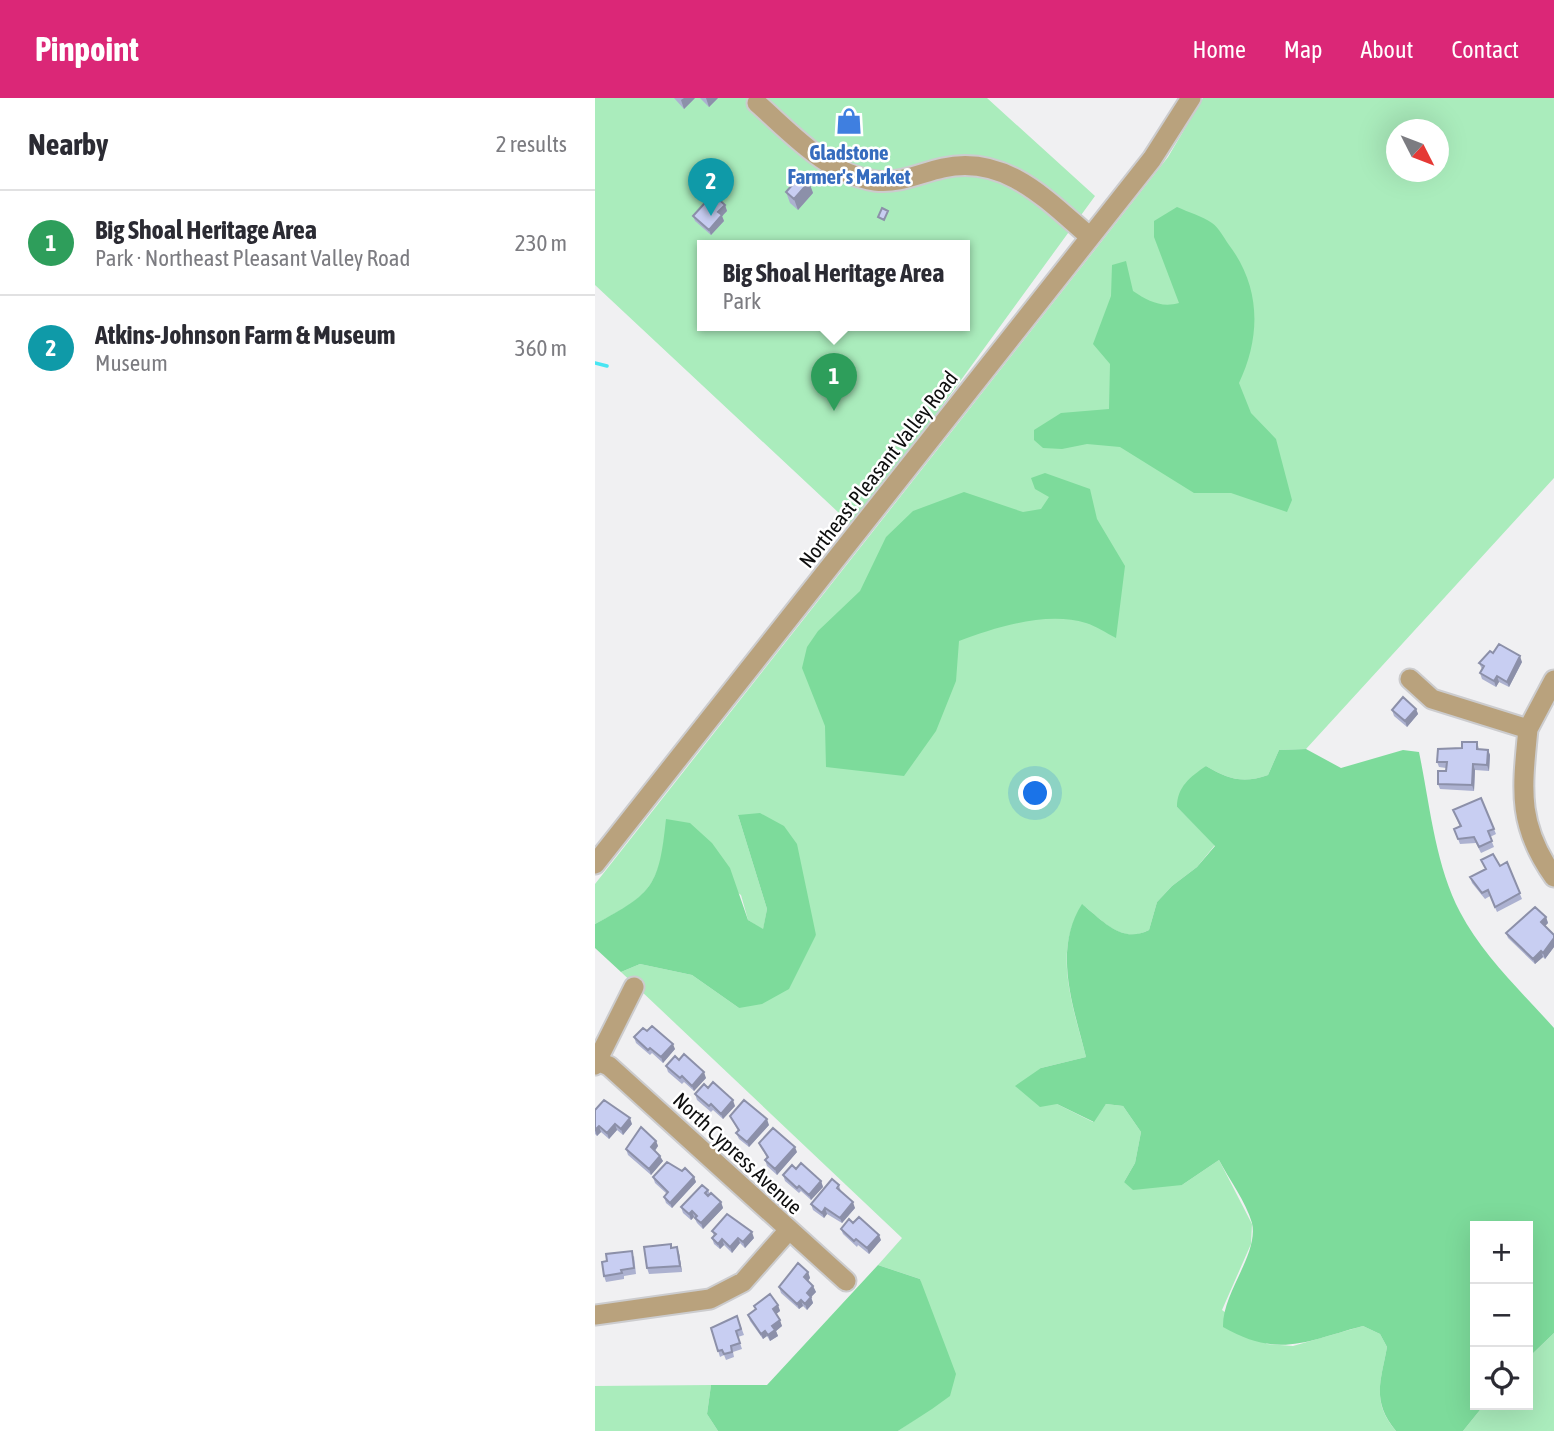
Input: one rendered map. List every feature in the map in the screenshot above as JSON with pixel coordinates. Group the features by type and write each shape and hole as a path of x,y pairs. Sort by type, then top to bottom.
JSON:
{"street":[{"name":"Northeast Pleasant Valley Road","path":"595,863 1166,141 1191,98"},
{"path":"757,103 814,153 849,173 874,181 894,181 943,168 985,166 1026,184 1090,237"},
{"path":"1410,679 1432,699 1528,729"},
{"path":"1554,680 1528,729 1522,784 1526,825 1542,860 1554,877"},
{"path":"596,1063 634,987"},
{"name":"North Cypress Avenue","path":"596,1063 609,1066 846,1281"},
{"path":"595,1315 710,1299 743,1282 788,1231"}],"green space":[{"path":"595,98 987,98 1095,196 854,527 595,285"},
{"path":"1203,98 1554,98 1554,478 1306,749 1279,750 1268,775 1251,779 1229,777 1206,766 1177,807 1215,845 1197,867 1172,886 1157,902 1149,930 1139,934 1122,933 1083,905 1073,922 1067,960 1071,1000 1086,1057 1041,1068 1057,1104 1093,1122 1106,1104 1123,1106 1141,1132 1135,1163 1124,1182 1182,1185 1219,1160 1252,1224 1251,1244 1222,1310 1267,1344 1293,1346 1363,1326 1380,1334 1387,1347 1381,1381 1381,1401 1388,1420 1396,1431 898,1431 949,1396 920,1279 878,1265 902,1238 621,972 640,964 692,975 739,1008 816,935 738,815 767,909 763,930 748,920 741,895 664,841 657,872 651,884 634,902 595,924 595,884 1168,157"},
{"path":"1177,207 1215,225 1240,261 1247,278 1252,295 1254,330 1246,366 1239,383 1251,413 1276,439 1292,500 1287,512 1231,493 1194,493 1120,447 1087,444 1062,449 1043,448 1034,440 1034,430 1061,413 1109,409 1110,364 1093,344 1111,296 1112,265 1126,261 1133,291 1144,298 1160,304 1179,303 1154,237 1154,221"},
{"path":"1045,473 1090,489 1097,519 1125,566 1116,638 1086,623 1055,619 1022,622 959,641 956,681 936,731 904,776 826,767 825,726 802,668 807,647 818,631 860,591 886,537 913,511 964,492 1023,512 1041,509 1049,497 1035,489 1031,478"},
{"path":"1306,749 1341,768 1403,750 1419,752 1439,854 1460,912 1491,958 1554,1028 1554,1333 1533,1353 1533,1221 1470,1221 1470,1410 1480,1410 1463,1431 1396,1431 1383,1410 1381,1400 1381,1381 1387,1347 1380,1334 1363,1326 1308,1341 1277,1345 1243,1337 1223,1327 1228,1301 1246,1261 1253,1235 1246,1207 1219,1160 1182,1185 1133,1190 1124,1182 1135,1163 1141,1132 1123,1106 1106,1104 1094,1122 1057,1104 1040,1107 1015,1086 1041,1068 1086,1057 1068,980 1067,960 1073,922 1082,904 1113,929 1130,934 1149,930 1157,902 1172,886 1197,867 1215,846 1177,807 1179,794 1185,783 1206,766 1236,779 1268,775 1279,750"},
{"path":"760,813 784,826 797,844 816,935 789,989 762,1004 739,1008 692,975 640,964 621,972 595,948 595,924 630,904 650,885 660,859 666,819 690,823 712,843 730,868 748,920 763,929 767,909 738,815"},
{"path":"878,1265 920,1279 956,1374 950,1396 898,1431 718,1431 707,1414 711,1385 767,1385"},
{"path":"1554,1333 1554,1431 1463,1431 1480,1410 1533,1410 1533,1353"},
{"path":"711,1385 707,1414 718,1431 595,1431 595,1386"}],"building":[{"path":"801,175 809,182 794,199 786,192"},
{"path":"713,194 725,205 718,212 722,215 709,230 693,216"},
{"path":"882,208 888,211 884,220 878,217"},
{"path":"1499,644 1520,656 1507,682 1497,676 1494,681 1480,673 1484,666 1479,663 1490,651 1493,653"},
{"path":"1403,697 1416,709 1405,721 1392,710"},
{"path":"1462,742 1477,742 1477,749 1488,750 1487,765 1473,764 1472,785 1438,784 1438,771 1446,771 1447,762 1437,762 1438,749 1462,748"},
{"path":"1481,798 1494,829 1488,831 1492,841 1479,847 1474,837 1458,839 1454,829 1461,826 1453,810"},
{"path":"1493,854 1500,866 1507,862 1520,893 1495,907 1488,890 1482,893 1470,877 1486,869 1481,860"},
{"path":"1535,907 1546,917 1541,922 1554,938 1543,953 1541,951 1533,959 1506,933"},
{"path":"652,1026 673,1044 661,1057 650,1048 648,1050 634,1037 643,1028 647,1031"},
{"path":"684,1054 704,1072 692,1086 666,1066 675,1056 679,1060"},
{"path":"713,1082 733,1100 721,1114 695,1094 704,1084 708,1088"},
{"path":"604,1100 630,1118 621,1129 615,1124 607,1133 599,1126 595,1130 595,1110"},
{"path":"744,1100 767,1119 747,1142 736,1133 739,1130 730,1116"},
{"path":"641,1127 656,1141 651,1147 660,1156 649,1169 626,1149"},
{"path":"773,1128 795,1147 775,1169 765,1160 768,1157 759,1143"},
{"path":"667,1162 682,1171 685,1168 694,1177 670,1203 664,1197 668,1192 653,1177"},
{"path":"801,1163 821,1181 809,1195 783,1175 792,1165 796,1169"},
{"path":"832,1179 839,1185 837,1188 853,1202 840,1218 825,1208 822,1213 811,1204"},
{"path":"702,1185 708,1190 705,1193 708,1196 711,1193 721,1202 701,1223 692,1211 689,1214 681,1207"},
{"path":"727,1214 752,1232 743,1242 738,1238 730,1247 722,1239 718,1244 712,1238 716,1234 712,1231"},
{"path":"859,1217 879,1235 867,1248 841,1229 849,1219 853,1223"},
{"path":"671,1244 671,1248 677,1247 680,1266 647,1268 644,1247"},
{"path":"632,1251 634,1268 604,1276 602,1262 607,1261 606,1254"},
{"path":"798,1263 808,1272 804,1277 813,1286 807,1293 811,1297 805,1304 801,1300 797,1304 779,1287"},
{"path":"770,1294 778,1305 773,1309 780,1320 772,1326 775,1330 768,1335 765,1331 761,1334 748,1315 756,1309 754,1306"},
{"path":"737,1316 741,1329 736,1331 740,1343 731,1346 732,1352 724,1354 722,1350 718,1351 711,1328"}],"waterway":[{"path":"595,363 607,366"}],"place":[{"name":"Gladstone Farmer's Market","path":"849,121"},
{"name":"Atkins-Johnson Farm & Museum","path":"711,216"},
{"name":"Big Shoal Heritage Area","path":"834,411"}]}
